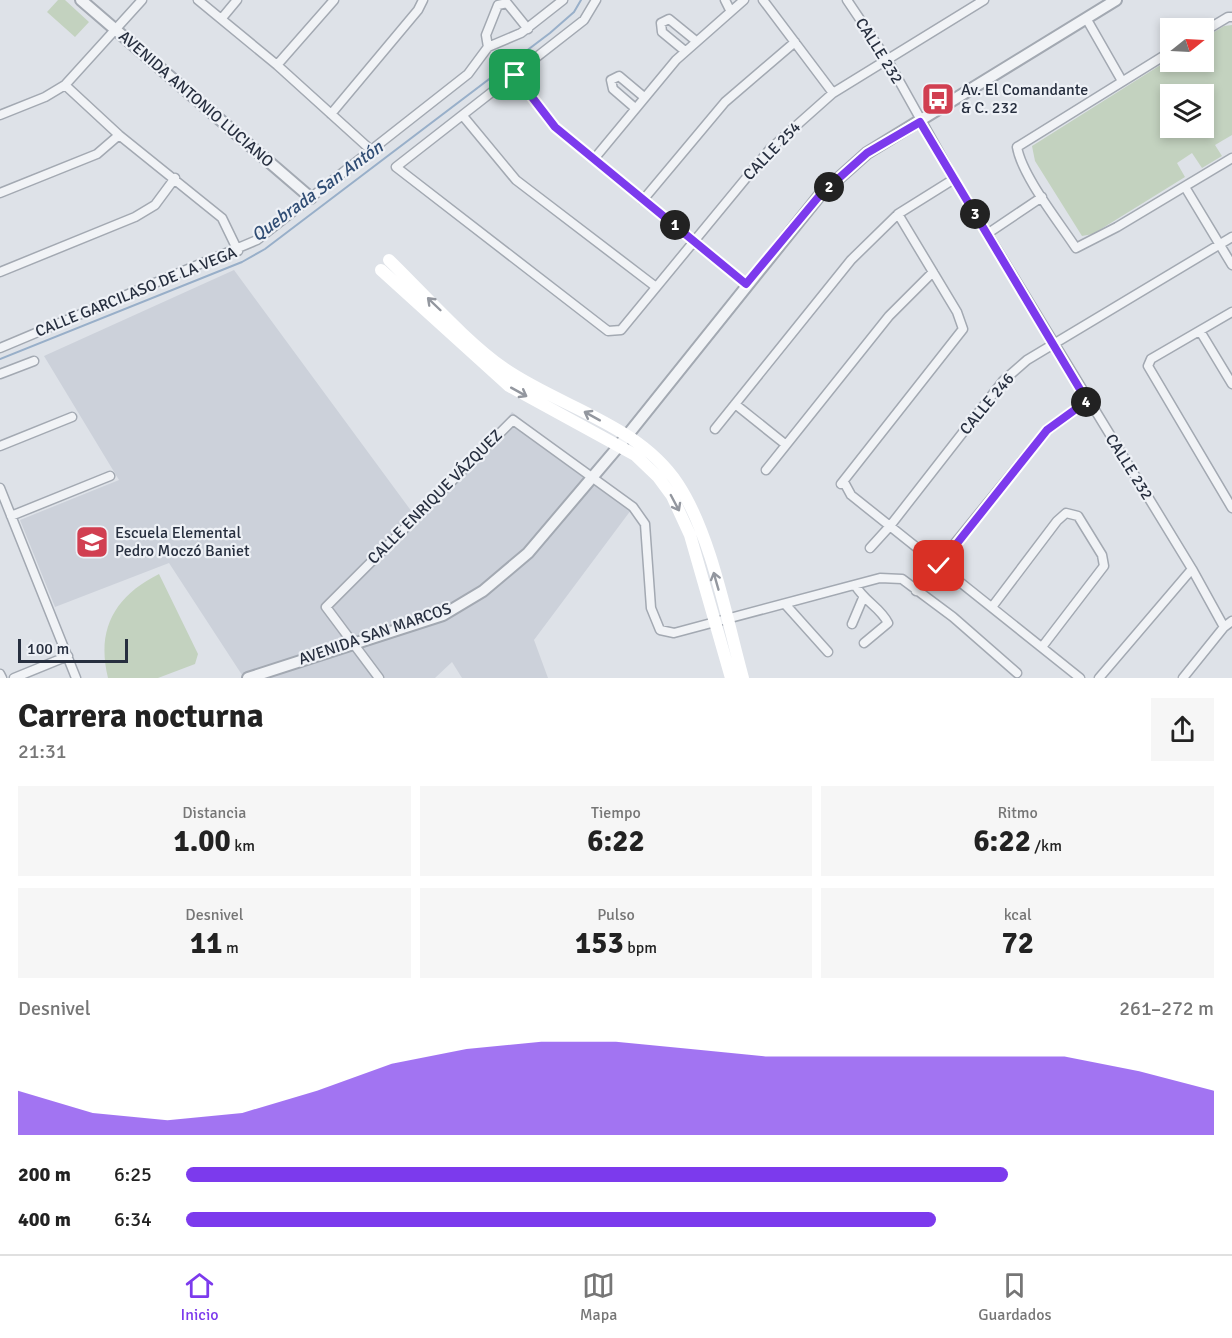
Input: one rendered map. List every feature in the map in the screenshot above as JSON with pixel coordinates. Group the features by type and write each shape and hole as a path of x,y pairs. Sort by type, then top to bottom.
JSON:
{"main road":[{"path":"385,265 509,386 622,442 658,477 672,496 690,535 743,678"},
{"path":"720,621 730,678"}],"street":[{"name":"AVENIDA ANTONIO LUCIANO","path":"81,0 311,198"},
{"path":"0,115 45,97 65,85 142,0"},
{"path":"198,0 277,65 372,151"},
{"path":"222,18 237,0"},
{"path":"277,65 334,0"},
{"path":"331,114 418,10 423,0"},
{"name":"CALLE GARCILASO DE LA VEGA","path":"0,348 238,251 257,240 468,74 488,47 528,29 563,0"},
{"path":"596,0 584,20 463,116 516,180 656,287"},
{"path":"725,0 730,10"},
{"path":"594,159 685,51 744,0"},
{"path":"763,0 833,93"},
{"name":"CALLE 232","path":"847,0 888,61 920,122 1087,401 1192,569 1224,627"},
{"name":"CALLE 254","path":"463,116 396,167 608,331 621,330 770,149 833,93 984,0"},
{"name":"AVENIDA SAN MARCOS","path":"248,678 443,615 483,591 528,552 591,479 820,195 867,153 1116,0"},
{"name":"CALLE GARCILASO DE LA VEGA","path":"488,47 486,35 498,5 502,3 511,7 528,29"},
{"path":"1214,25 1232,17"},
{"path":"1086,18 1122,81"},
{"path":"685,51 662,32 661,23 669,20 696,41"},
{"path":"643,200 725,102 795,42"},
{"path":"1160,58 1017,147 1018,157 1076,248 1117,227 1232,159"},
{"path":"515,75 555,127 746,284"},
{"path":"635,108 611,86 611,80 619,76 644,97"},
{"path":"65,85 118,135 175,178 222,218 238,251"},
{"path":"0,193 97,154 118,135"},
{"path":"0,272 135,217 155,204 175,178"},
{"path":"715,429 851,260 898,214 954,179"},
{"path":"1185,187 1232,265"},
{"path":"987,234 1042,197"},
{"path":"898,214 957,312 963,328 841,484 845,484 851,495 1080,678"},
{"name":"CALLE 246","path":"870,548 890,526 1003,381 1027,360 1232,237"},
{"path":"766,470 890,316 933,272"},
{"path":"1232,312 1151,359 1148,366 1232,508"},
{"path":"1200,331 1232,384"},
{"path":"0,374 34,361"},
{"path":"916,591 939,566 1047,430 1087,401"},
{"path":"735,404 785,444"},
{"path":"0,446 72,417"},
{"name":"CALLE ENRIQUE VÁZQUEZ","path":"354,643 326,607 513,420 591,479 633,507 645,524 651,608 660,630 674,633 720,621"},
{"path":"11,516 110,476"},
{"path":"0,488 76,678"},
{"path":"992,607 1056,523 1066,513 1078,516 1102,555 1104,566 1042,647"},
{"path":"1100,678 1192,569"},
{"path":"720,621 880,578 902,579 953,617 1017,673"},
{"path":"855,585 863,598 884,616 888,624 864,643"},
{"path":"852,624 863,598"},
{"path":"785,604 828,652"},
{"path":"1183,678 1224,627 1232,621"},
{"path":"354,643 379,678"},
{"path":"14,678 68,656"}],"shaded area":[{"path":"234,270 412,512 497,432 512,412 634,506 534,640 548,678 462,678 452,662 435,678 244,678 169,563 55,607 20,520 119,480 44,356"}],"green space":[{"path":"58,0 65,0 89,22 75,37 47,12"},
{"path":"1232,25 1232,135 1215,145 1222,156 1202,168 1192,153 1177,163 1185,177 1093,234 1082,236 1035,161 1032,146 1160,65 1160,72 1214,72 1214,32 1224,26"},
{"path":"159,574 198,654 195,664 158,678 108,678 105,644 112,616 131,593"}],"waterway":[{"name":"Quebrada San Antón","path":"0,359 242,262 265,249 550,33 574,12 581,0"}],"place":[{"name":"Av. El Comandante & C. 232","path":"938,99"},
{"name":"Escuela Elemental Pedro Moczó Baniet","path":"92,542"}],"route":[{"path":"515,75 555,127 746,284 820,195 867,153 920,122 1087,401 1047,430 939,566"}]}
